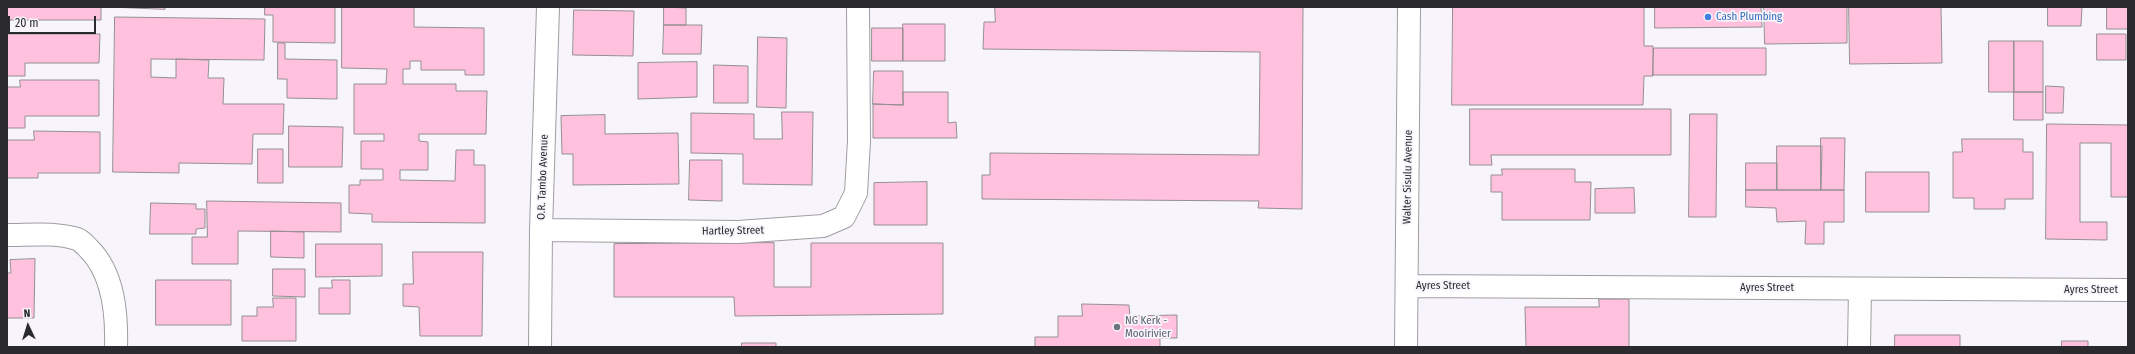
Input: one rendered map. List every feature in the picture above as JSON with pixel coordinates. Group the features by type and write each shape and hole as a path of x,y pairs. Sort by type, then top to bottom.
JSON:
{"street":[{"name":"O.R. Tambo Avenue","path":"540,347 548,7"},
{"name":"Hartley Street","path":"542,230 738,232 823,226 844,217 856,193 860,141 858,7"},
{"name":"Walter Sisulu Avenue","path":"1406,347 1409,7"},
{"path":"7,235 49,234 79,240 97,257 111,289 117,317 116,347"},
{"name":"Ayres Street","path":"1407,286 2128,290"},
{"path":"1859,347 1860,289"}],"building":[{"path":"7,7 101,7 101,20 7,20"},
{"path":"111,7 165,7 165,9"},
{"path":"265,7 335,7 335,43 273,42 273,15 265,15"},
{"path":"342,7 414,7 414,27 484,28 484,75 465,75 465,70 421,70 421,61 410,61 410,69 403,69 403,84 456,84 456,91 487,91 486,134 419,134 419,141 428,142 428,170 400,170 400,180 455,181 456,150 474,150 474,165 485,165 485,223 372,222 372,214 349,213 349,185 360,185 360,180 383,180 383,169 361,169 361,141 384,141 384,134 354,134 354,84 386,84 387,69 342,68"},
{"path":"664,7 686,8 686,25 664,25"},
{"path":"995,7 1303,7 1302,209 1258,208 1259,201 982,199 982,175 990,175 990,153 1259,155 1260,52 983,49 984,22 995,22"},
{"path":"1453,7 1644,7 1644,46 1653,46 1653,76 1644,76 1643,105 1452,105"},
{"name":"Cash Plumbing","path":"1655,7 1761,7 1762,27 1655,28"},
{"path":"1764,7 1847,7 1847,43 1765,44"},
{"path":"1849,7 1941,7 1942,63 1850,64"},
{"path":"2048,7 2082,7 2081,26 2048,26"},
{"path":"2107,7 2128,7 2128,29 2107,29"},
{"path":"574,10 634,11 633,56 573,55"},
{"path":"115,17 265,19 264,60 186,59 209,60 208,78 224,78 223,104 284,104 283,134 253,134 252,164 179,163 179,173 113,172","holes":["151,59 176,59 176,78 151,77"]},
{"path":"903,24 945,24 945,61 903,61"},
{"path":"664,25 702,25 701,54 663,54"},
{"path":"872,28 903,28 903,61 872,61"},
{"path":"7,34 100,34 99,63 25,63 25,76 7,76"},
{"path":"2097,34 2126,34 2126,60 2097,60"},
{"path":"758,37 787,38 786,108 757,107"},
{"path":"1989,41 2014,41 2014,92 1989,92"},
{"path":"2014,41 2043,41 2043,92 2014,92"},
{"path":"278,43 285,43 285,59 337,60 337,99 287,98 287,79 278,79"},
{"path":"1654,48 1766,48 1766,75 1653,75"},
{"path":"697,62 697,97 638,99 638,63"},
{"path":"714,65 748,66 748,103 714,103"},
{"path":"874,71 903,71 903,105 873,104"},
{"path":"20,80 99,80 99,116 25,116 25,128 7,128 7,87 20,87"},
{"path":"2046,86 2064,87 2063,113 2046,113"},
{"path":"903,92 948,92 948,123 956,122 957,138 873,138 873,104 903,105"},
{"path":"2014,92 2043,92 2043,120 2014,120"},
{"path":"1470,109 1671,109 1671,155 1491,155 1492,165 1470,165"},
{"path":"782,112 813,112 812,185 743,184 743,154 691,153 691,113 754,114 754,139 782,139"},
{"path":"1690,114 1717,114 1716,217 1689,217"},
{"path":"605,115 605,134 678,133 679,184 573,185 573,154 562,154 561,116"},
{"path":"2047,124 2128,125 2128,197 2111,197 2111,143 2080,143 2080,222 2107,222 2107,240 2046,239"},
{"path":"289,126 343,127 342,167 289,167"},
{"path":"34,131 100,132 100,173 38,173 38,178 7,178 7,140 34,140"},
{"path":"1821,138 1845,138 1844,190 1821,190"},
{"path":"1962,139 2023,139 2023,152 2033,152 2033,199 2005,199 2005,209 1974,209 1974,198 1953,198 1953,152 1962,152"},
{"path":"1777,146 1822,146 1821,190 1777,190"},
{"path":"258,149 283,149 283,183 258,183"},
{"path":"690,160 722,160 722,201 689,200"},
{"path":"1746,163 1777,163 1777,190 1746,190"},
{"path":"1502,169 1575,169 1575,182 1591,182 1590,220 1502,220 1502,192 1491,192 1491,175 1502,175"},
{"path":"1866,172 1929,172 1929,212 1866,212"},
{"path":"927,182 927,225 874,225 874,183"},
{"path":"1634,188 1635,213 1595,213 1595,189"},
{"path":"1746,190 1844,190 1844,222 1824,222 1824,244 1805,244 1806,221 1777,222 1776,208 1746,207"},
{"path":"207,201 341,203 341,232 238,231 238,264 192,264 192,237 207,237"},
{"path":"151,203 196,204 196,209 205,209 205,228 196,229 196,234 150,234"},
{"path":"271,231 304,232 304,258 271,257"},
{"path":"774,243 774,287 811,287 811,243 943,243 943,314 735,316 734,297 614,297 614,244"},
{"path":"316,244 382,244 382,276 316,277"},
{"path":"413,252 483,252 482,336 420,336 419,307 403,306 403,284 413,284"},
{"path":"35,259 34,318 7,318 7,273 11,273 10,260"},
{"path":"273,269 305,269 305,297 273,296"},
{"path":"156,280 231,280 231,325 156,325"},
{"path":"332,280 350,280 350,314 319,314 319,288 332,288"},
{"path":"273,298 296,298 296,341 242,341 242,316 257,316 257,307 273,307"},
{"path":"1599,299 1629,299 1629,347 1526,347 1525,307 1599,307"},
{"name":"NG Kerk - Mooirivier","path":"1082,304 1129,305 1130,316 1177,315 1177,338 1160,338 1160,347 1035,347 1035,337 1058,337 1058,316 1082,316"},
{"path":"1895,335 1960,335 1960,347 1895,347"},
{"path":"2062,341 2088,341 2088,347 2062,347"},
{"path":"742,343 776,343 776,347 742,347"}],"place":[{"name":"Cash Plumbing","path":"1708,17"},
{"name":"NG Kerk - Mooirivier","path":"1117,327"}]}
